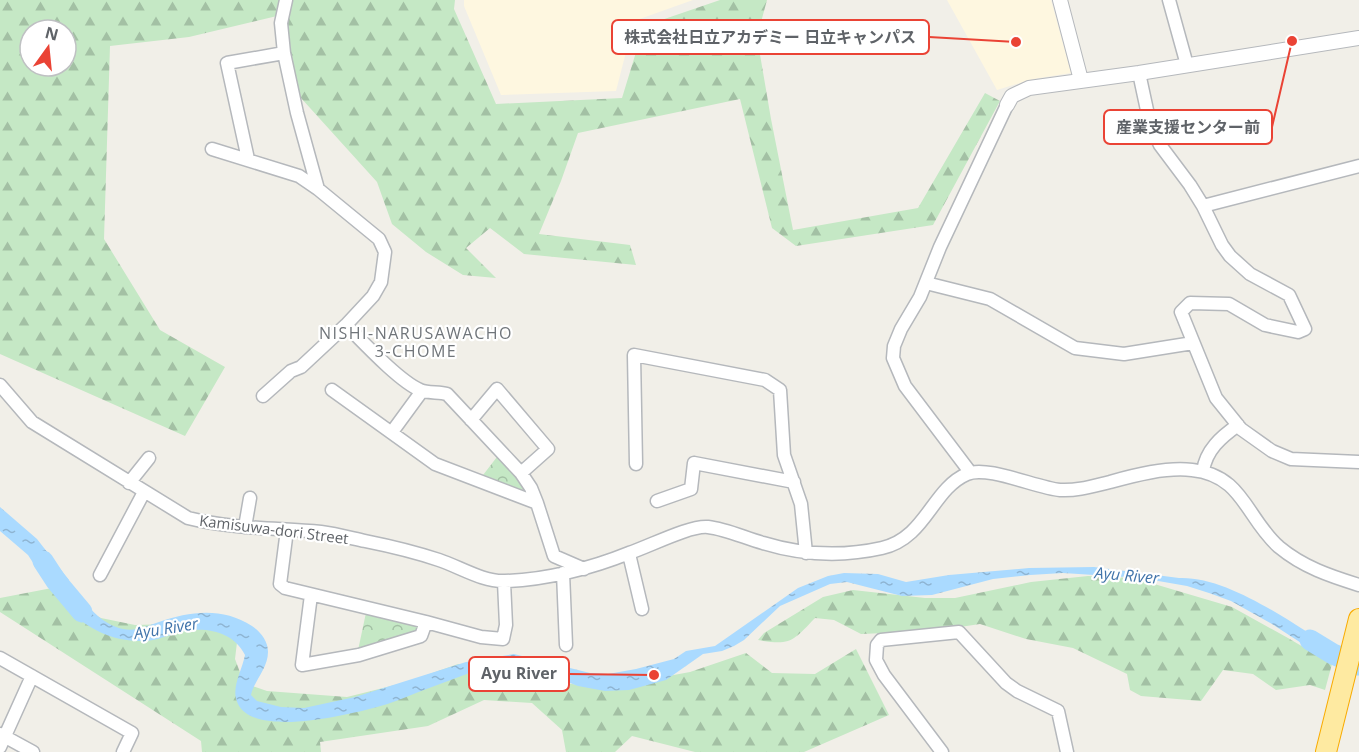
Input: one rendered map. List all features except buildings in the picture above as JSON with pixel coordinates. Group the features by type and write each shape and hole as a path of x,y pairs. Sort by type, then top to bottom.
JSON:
{"highway":[{"path":"1326,752 1357,627"}],"street":[{"path":"286,0 281,23 284,53 318,189"},
{"path":"1060,0 1081,80"},
{"path":"1169,0 1187,66"},
{"path":"1359,38 1187,66 1081,80 1020,91 1012,96 939,247 926,283 901,329 894,346 893,358 905,386 970,472 991,473 1062,490 1083,489 1114,480 1175,470 1203,471 1215,475 1235,490 1264,531 1291,555 1319,572 1359,585"},
{"path":"248,159 227,63 284,53"},
{"path":"1139,73 1150,124 1160,145 1203,206 1222,245 1230,256 1250,274 1289,295 1305,329 1298,332 1265,325 1229,304 1190,303 1181,312 1216,398 1238,425 1272,451 1291,459 1359,462"},
{"path":"212,148 299,176 379,239 385,252 381,282 373,296 302,367 291,372 263,396"},
{"path":"1203,206 1359,166"},
{"path":"926,283 990,299 1075,348 1124,354 1193,343"},
{"path":"346,325 407,383 422,391 447,394 521,473 537,503 554,556 584,569"},
{"path":"636,464 634,355 765,380 780,390 784,455 801,504 806,554"},
{"name":"Kamisuwa-dori Street","path":"0,385 32,422 188,518 210,524 324,532 408,551 491,580 504,582 584,569 705,527 806,554 873,549 896,543 918,527 953,484 970,472"},
{"path":"471,420 498,389 548,449 521,473"},
{"path":"332,390 435,464 537,503"},
{"path":"392,432 422,391"},
{"path":"1203,471 1204,462 1211,450 1222,436 1238,425"},
{"path":"129,483 149,458"},
{"path":"657,501 691,489 694,463 794,482"},
{"path":"100,575 144,492"},
{"path":"245,526 250,498"},
{"path":"287,530 280,584 285,588 426,621 481,637 503,639 506,625 504,582"},
{"path":"629,554 642,609"},
{"path":"562,573 566,645"},
{"path":"311,595 302,665 359,655 421,636 426,621"},
{"path":"942,752 884,675 876,660 877,645 882,640 959,632 1006,683 1017,691 1058,711 1066,752"},
{"path":"0,658 132,733 123,752"},
{"path":"32,676 1,739 33,752"}],"shaded area":[{"path":"464,0 693,0 634,21 616,91 501,95 464,6"},
{"path":"947,0 1051,0 1071,73 1033,79 997,90"}],"green space":[{"path":"0,0 455,0 454,9 496,104 622,98 644,26 720,0 767,0 757,37 793,230 918,208 985,93 1000,101 933,225 796,246 772,228 740,99 578,133 539,234 630,245 636,265 524,254 490,228 466,248 496,278 463,275 426,252 392,224 377,182 301,98 277,16 189,37 110,46 104,239 160,330 225,367 185,436 0,354"},
{"path":"500,453 537,503 480,479"},
{"path":"1088,576 1134,578 1232,607 1332,664 1325,690 1310,685 1276,690 1253,674 1223,670 1201,701 1141,696 1130,690 1127,674 1073,648 1026,639 980,624 933,631 861,634 834,620 815,618 791,640 778,642 758,640 764,633 823,597 853,590 925,598 955,598 1031,582"},
{"path":"59,588 77,605 101,618 135,625 172,624 238,634 235,659 244,683 267,691 347,697 407,682 458,664 499,664 542,680 603,688 690,672 746,653 772,673 815,674 856,649 889,715 804,752 695,752 632,736 615,752 566,752 562,730 532,703 484,700 428,726 320,742 321,752 202,752 201,741 0,612 0,598"},
{"path":"367,608 426,622 421,636 357,655"}],"water":[{"path":"0,507 37,539 69,580 48,586 28,555 0,531"},
{"path":"1094,567 1198,579 1239,593 1280,615 1335,650 1332,663 1272,624 1231,601 1187,586 1141,578 1063,573 1030,575 993,579 932,595 902,596 847,582 830,584 780,606 744,640 734,646 722,651 703,654 666,680 629,690 605,691 578,686 536,670 521,667 480,669 382,706 324,719 282,722 263,720 248,714 238,704 235,692 245,655 240,647 228,637 212,631 194,630 146,641 114,637 91,628 71,612 54,593 75,589 101,619 115,627 128,630 194,613 218,613 241,620 258,631 268,648 266,664 251,695 257,701 281,707 304,708 355,697 466,662 514,654 590,673 608,674 636,669 674,659 686,651 715,646 798,588 828,576 844,573 878,574 906,582 949,575 1029,568"}],"waterway":[{"name":"Ayu River","path":"43,561 56,581 82,612"},
{"name":"Ayu River","path":"1310,640 1333,654 1359,665"}],"place":[{"name":"産業支援センター前","path":"1292,41"},
{"name":"株式会社日立アカデミー 日立キャンパス","path":"1016,42"},
{"name":"Ayu River","path":"654,675"}],"district":[{"name":"NISHI-NARUSAWACHO 3-CHOME","path":"416,342"}]}
